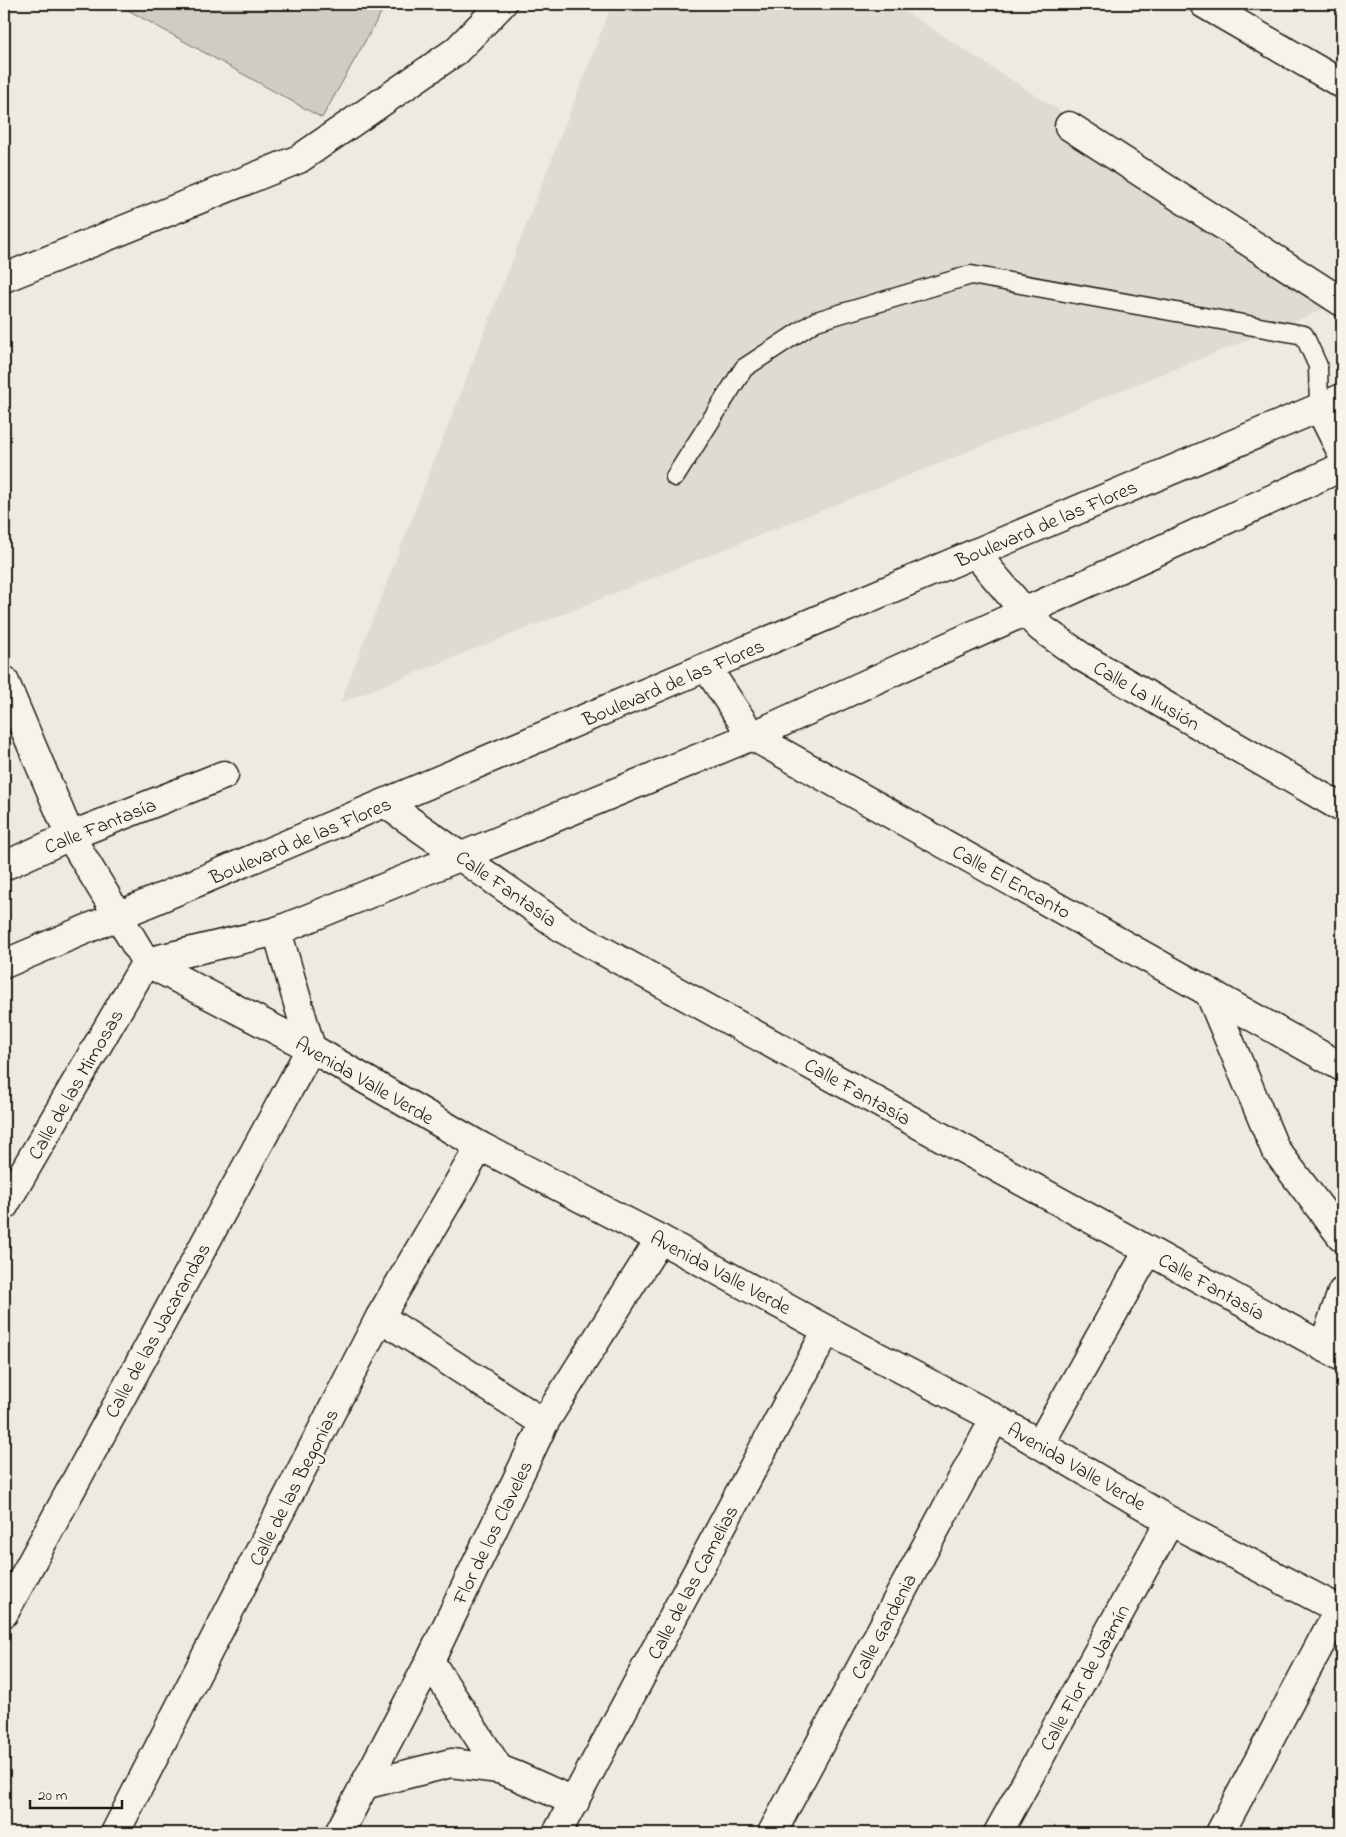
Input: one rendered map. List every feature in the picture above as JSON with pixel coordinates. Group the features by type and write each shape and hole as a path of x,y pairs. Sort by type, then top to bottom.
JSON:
{"street":[{"path":"4,278 300,159 456,50 502,4"},
{"path":"1204,4 1342,84"},
{"path":"1069,126 1342,302"},
{"path":"1330,403 1342,453"},
{"name":"Boulevard de las Flores","path":"4,964 1330,403"},
{"path":"146,962 277,931 752,736 1342,466"},
{"name":"Calle La Ilusión","path":"975,553 1040,628 1082,657 1342,808"},
{"name":"Calle El Encanto","path":"707,668 752,736 1342,1067"},
{"name":"Avenida Valle Verde","path":"4,680 70,836 117,917 146,962 311,1048 480,1146 660,1238 827,1330 995,1418 1170,1521 1341,1610"},
{"name":"Calle Fantasía","path":"4,866 70,836 224,775"},
{"name":"Calle Fantasía","path":"386,804 565,930 1332,1352"},
{"path":"277,931 311,1048"},
{"name":"Calle de las Mimosas","path":"4,1206 146,962"},
{"path":"1209,992 1275,1149 1342,1237"},
{"name":"Calle de las Jacarandas","path":"4,1613 311,1048"},
{"name":"Calle de las Begonias","path":"115,1833 380,1317 480,1146"},
{"name":"Flor de los Claveles","path":"339,1833 430,1661 544,1423 660,1238"},
{"path":"1040,1444 1148,1250"},
{"path":"1332,1352 1342,1292"},
{"path":"380,1317 544,1423"},
{"name":"Calle de las Camelias","path":"557,1833 827,1330"},
{"name":"Calle Gardenia","path":"772,1833 995,1418"},
{"name":"Calle Flor de Jazmín","path":"998,1833 1170,1521"},
{"path":"1220,1833 1341,1610"},
{"path":"430,1661 499,1769"},
{"path":"364,1785 452,1763 499,1769 574,1802"}],"lane":[{"path":"675,477 744,368 816,321 971,275 1304,335 1318,366 1330,403"}],"shaded area":[{"path":"117,4 386,4 322,118"},
{"path":"612,4 893,4 1342,292 1342,302 340,703"}]}
